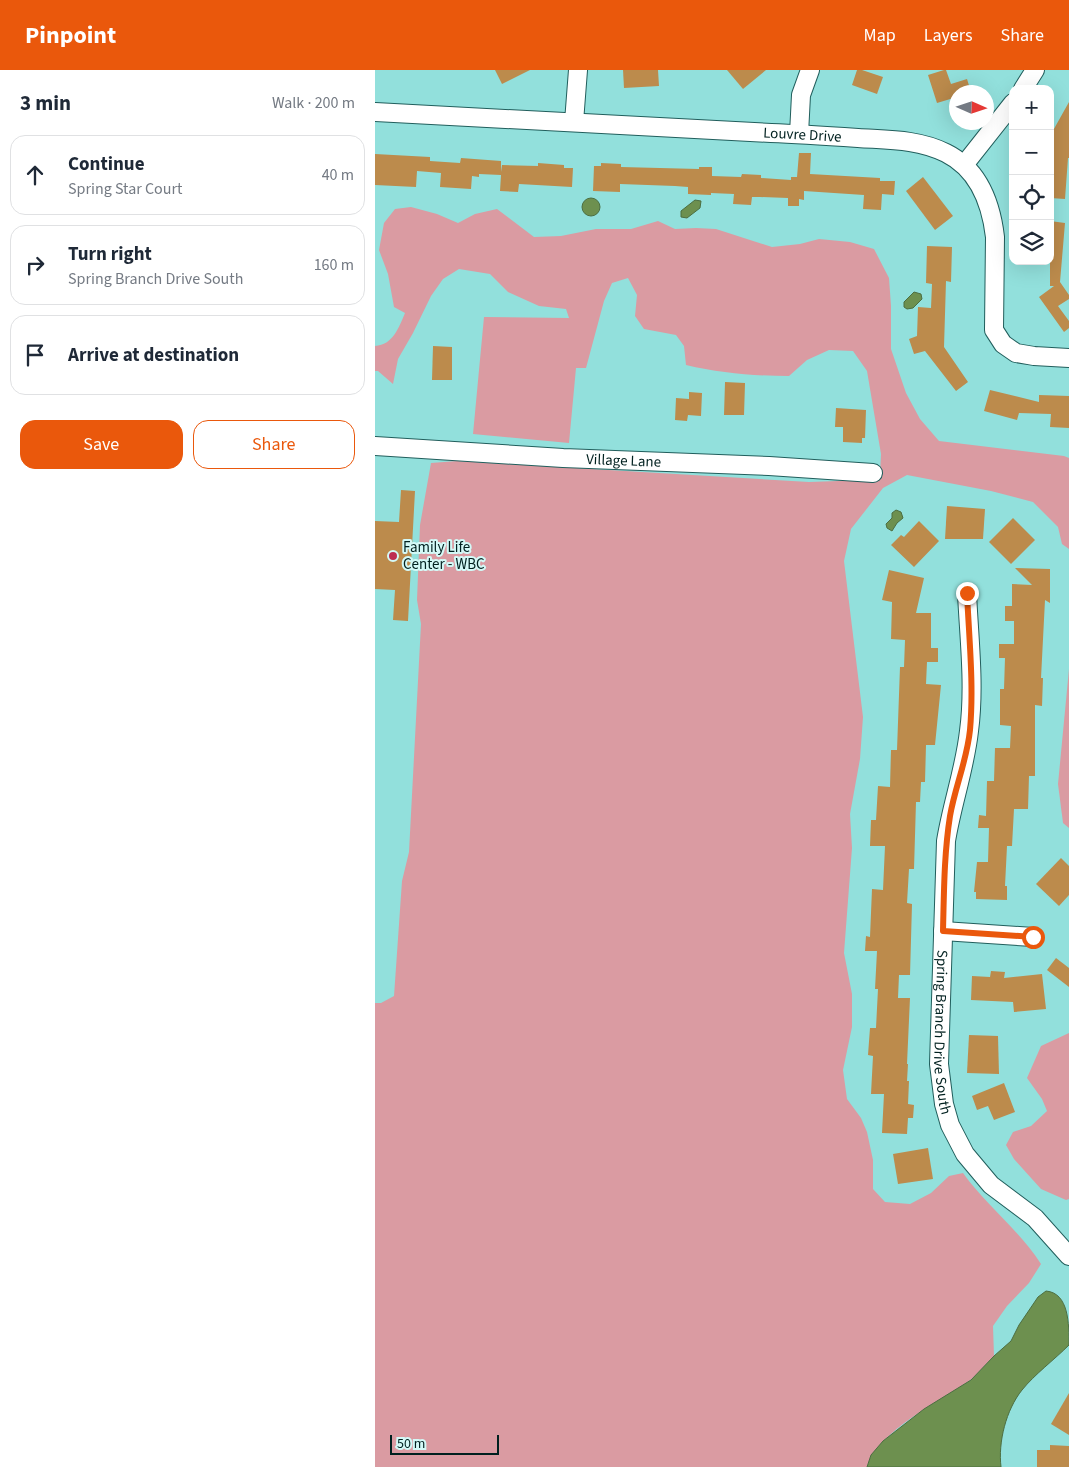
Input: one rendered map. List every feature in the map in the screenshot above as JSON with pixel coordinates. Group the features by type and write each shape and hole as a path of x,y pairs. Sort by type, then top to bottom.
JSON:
{"street":[{"path":"574,122 578,70"},
{"path":"799,134 801,95 810,70"},
{"path":"1026,85 1035,70"},
{"path":"964,165 1009,108"},
{"name":"Louvre Drive","path":"375,112 799,134 924,144 947,153 964,165 979,182 984,194 994,224 995,237 994,330 1003,344 1016,353 1069,358"},
{"name":"Village Lane","path":"375,446 563,458 769,466 873,473"},
{"name":"Spring Branch Drive South","path":"967,593 971,704 969,732 965,759 950,813 946,841 939,1064 944,1104 949,1125 965,1154 991,1185 1035,1218 1069,1256"},
{"path":"943,931 1033,937"}],"shaded area":[{"path":"591,198 597,201 600,207 597,213 591,216 585,213 582,207 585,201"},
{"path":"695,200 701,201 700,208 687,218 681,217 681,211"},
{"path":"411,207 437,214 458,223 475,214 497,209 534,237 561,236 596,229 631,229 658,221 675,229 716,229 772,247 800,244 819,239 850,242 874,249 889,278 891,349 906,393 920,419 939,441 1069,458 1069,549 1062,544 1058,527 1033,502 991,491 907,475 883,488 851,529 844,561 863,717 860,759 850,814 852,848 844,953 852,994 852,1027 843,1070 847,1099 861,1118 867,1132 873,1160 873,1189 885,1202 910,1204 931,1193 949,1176 963,1173 1023,1240 1041,1264 1029,1283 1007,1306 993,1326 994,1356 969,1381 911,1418 884,1440 874,1453 867,1467 375,1467 375,1003 381,1003 394,996 402,881 409,852 421,624 417,600 420,525 431,463 457,461 809,482 867,480 880,475 881,454 867,371 853,351 829,350 807,360 789,376 737,374 686,365 684,346 676,335 644,329 635,316 637,295 628,278 612,283 604,301 586,368 576,368 569,443 473,434 484,317 569,318 566,309 539,306 508,292 490,274 459,269 443,279 431,296 398,359 393,384 378,371 375,371 375,346 391,339 405,313 394,307 388,274 379,250 384,223 395,209"},
{"path":"914,292 921,294 922,299 913,308 907,309 904,307 904,302"},
{"path":"896,510 901,512 903,518 892,531 887,528 886,524 892,518 892,513"},
{"path":"1069,669 1069,828 1063,823 1058,784"},
{"path":"1069,1033 1069,1199 1066,1200 1041,1189 1014,1159 1006,1145 1013,1132 1031,1126 1047,1111 1042,1099 1027,1078 1041,1046"},
{"path":"1046,1291 1054,1293 1063,1303 1068,1319 1069,1345 1033,1378 1016,1398 1004,1427 1000,1457 1001,1467 867,1467 871,1455 883,1441 924,1409 971,1380 1011,1341 1019,1325 1038,1297"}],"building":[{"path":"495,70 530,70 502,84"},
{"path":"623,70 658,70 659,86 624,88"},
{"path":"727,70 766,70 743,89"},
{"path":"857,70 883,77 877,94 852,85"},
{"path":"946,70 951,84 967,79 969,85 949,85 949,99 937,103 928,75"},
{"path":"1069,102 1069,158 1065,199 1054,198 1054,129"},
{"path":"799,153 811,153 810,174 880,178 880,181 895,181 894,195 882,194 881,210 863,209 864,195 804,191 804,200 799,199 799,206 788,206 788,198 752,197 751,205 733,204 734,194 688,194 688,187 675,186 620,184 620,192 593,191 594,166 601,166 601,163 621,164 621,167 699,169 699,167 712,167 712,176 741,177 742,174 761,175 761,178 791,180 791,177 797,177"},
{"path":"375,154 430,157 430,161 460,163 461,158 501,161 501,172 502,165 538,166 538,163 564,165 564,168 573,168 572,187 519,184 518,192 500,191 501,175 479,174 479,177 472,176 471,189 440,187 441,173 417,171 416,187 375,185"},
{"path":"923,177 953,216 935,230 906,191"},
{"path":"1054,222 1065,223 1060,282 1069,295 1069,299 1058,306 1069,321 1069,328 1064,332 1039,297 1054,286 1050,286 1050,265 1054,265"},
{"path":"927,246 952,247 951,282 946,281 944,347 968,382 956,391 925,351 914,354 909,339 917,336 918,307 931,308 932,284 926,283"},
{"path":"433,346 452,347 452,380 432,380"},
{"path":"725,382 745,383 744,415 724,415"},
{"path":"990,390 1039,402 1039,395 1069,396 1069,428 1050,427 1051,414 1019,413 1017,420 984,411"},
{"path":"689,392 702,393 701,416 688,415 687,421 675,420 676,398 689,399"},
{"path":"836,408 866,410 865,438 862,438 862,443 843,442 843,427 835,427"},
{"name":"Family Life Center - WBC","path":"401,490 415,491 408,621 393,620 395,590 375,589 375,521 399,522"},
{"path":"947,506 985,509 983,539 945,539"},
{"path":"1013,518 1035,540 1011,564 989,542"},
{"path":"919,521 939,541 914,567 891,545 901,535 904,537"},
{"path":"1015,568 1050,569 1050,603 1045,600 1041,678 1043,678 1042,706 1035,705 1035,776 1029,776 1028,809 1014,809 1012,846 1007,846 1005,886 1007,886 1007,900 976,899 976,892 974,892 977,862 988,862 989,828 978,828 979,815 986,816 987,781 994,781 995,748 1010,748 1011,726 1000,725 1000,689 1004,689 1005,658 999,658 999,644 1014,644 1014,621 1005,621 1005,606 1012,606 1012,584 1032,585"},
{"path":"889,570 924,578 916,613 931,613 931,648 938,648 938,662 927,662 926,684 941,685 935,745 926,745 925,782 921,782 920,802 916,802 914,869 909,869 907,903 912,904 910,975 899,975 898,998 910,998 907,1081 909,1081 908,1104 914,1105 913,1118 908,1118 907,1134 882,1133 884,1094 871,1094 873,1056 868,1055 870,1028 876,1028 878,989 875,989 877,951 865,951 866,936 870,937 872,889 883,890 885,846 870,846 871,820 876,820 878,786 890,787 891,750 897,750 900,667 904,667 905,640 891,639 892,602 882,600"},
{"path":"1061,858 1069,866 1069,895 1059,906 1036,884"},
{"path":"1056,958 1069,968 1069,987 1047,970"},
{"path":"991,971 1005,972 1004,978 1042,974 1046,1009 1014,1012 1013,1002 971,1000 972,976 990,977"},
{"path":"969,1035 998,1036 999,1074 967,1073"},
{"path":"1004,1083 1015,1112 994,1120 988,1106 977,1110 972,1096"},
{"path":"928,1148 933,1179 898,1184 893,1154"},
{"path":"1069,1393 1069,1435 1051,1424"},
{"path":"1050,1445 1069,1446 1069,1467 1037,1467 1037,1450 1050,1450"}],"place":[{"name":"Family Life Center - WBC","path":"393,556"}],"route":[{"path":"967,593 971,704 965,759 950,813 946,841 943,931 1033,937"}]}
